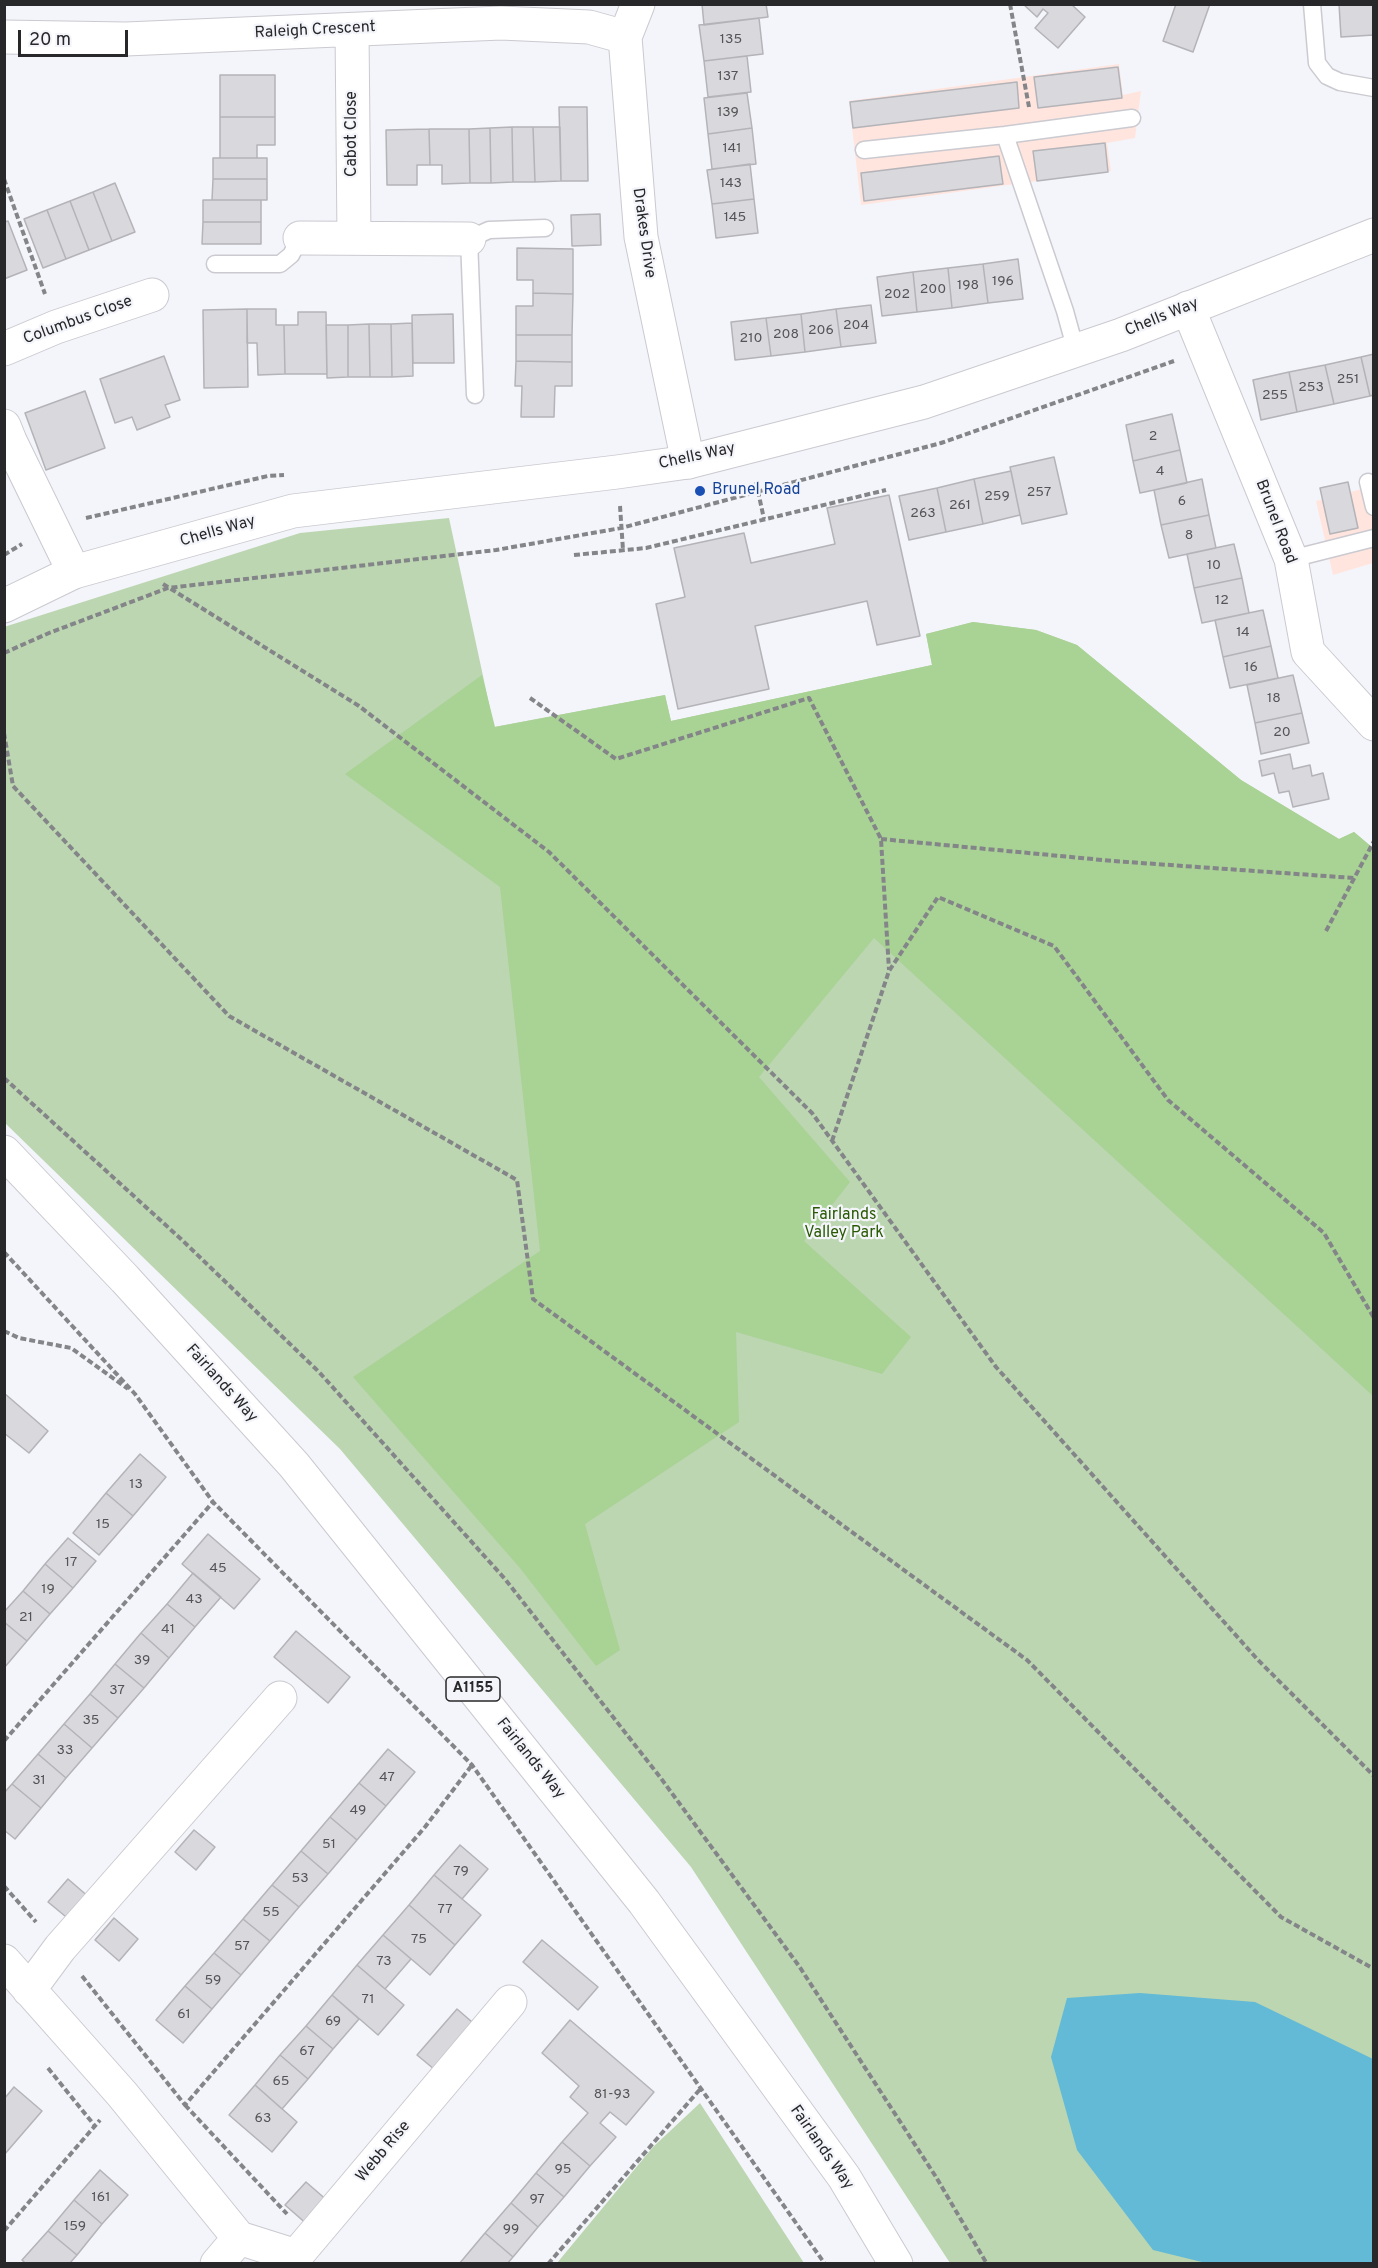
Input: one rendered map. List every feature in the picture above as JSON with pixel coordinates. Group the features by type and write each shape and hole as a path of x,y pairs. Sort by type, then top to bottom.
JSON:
{"street":[{"name":"Drakes Drive","path":"638,4 625,37 641,237 688,462"},
{"name":"Raleigh Crescent","path":"4,37 126,39 501,23 589,27 625,37"},
{"name":"Cabot Close","path":"352,30 354,238"},
{"name":"Chells Way","path":"4,606 74,572 292,511 688,462 924,402 1076,351 1373,236"},
{"path":"300,238 469,239"},
{"name":"Columbus Close","path":"4,349 56,327 152,295"},
{"name":"Brunel Road","path":"1188,308 1291,559 1308,652 1374,724"},
{"path":"4,426 74,572"},
{"name":"Fairlands Way","path":"4,1152 133,1288 286,1456 644,1902 844,2177 896,2264"},
{"path":"29,1990 60,1948 280,1698"},
{"path":"4,1961 122,2094 239,2238 217,2264"},
{"name":"Webb Rise","path":"239,2238 296,2256 510,2002"}],"lane":[{"path":"1312,4 1317,63 1327,76 1341,82 1374,88"},
{"path":"864,150 1005,135 1132,118"},
{"path":"1005,135 1065,311 1076,351"},
{"path":"475,395 469,239 489,230 545,228"},
{"path":"215,264 279,264 291,255 300,238"},
{"path":"1368,482 1374,507"},
{"path":"1291,559 1374,538"}],"path":[{"path":"1010,4 1033,131"},
{"path":"4,179 56,327"},
{"path":"574,555 646,548 886,490"},
{"path":"4,653 48,633 168,588 359,706 549,852 812,1113 996,1367 1258,1660 1374,1776"},
{"path":"530,698 616,759 809,698 880,839 889,971"},
{"path":"4,734 13,786 229,1016 517,1180 533,1299 1027,1660 1281,1917 1374,1969"},
{"path":"880,839 1113,861 1353,878"},
{"path":"1326,931 1374,841"},
{"path":"832,1141 889,971 938,897 1054,946 1168,1100 1324,1233 1374,1318"},
{"path":"4,1078 181,1239 319,1372 505,1579 660,1777 799,1966 936,2176 987,2264"},
{"path":"4,1252 135,1394 213,1502 472,1765 702,2087 825,2264"},
{"path":"4,1331 18,1338 71,1348 135,1394"},
{"path":"4,1741 213,1502"},
{"path":"185,2105 425,1827 472,1765"},
{"path":"4,1886 60,1948 185,2105 310,2239"},
{"path":"548,2264 702,2087"},
{"path":"4,2231 122,2094"}],"shaded area":[{"path":"1119,64 1123,95 1141,91 1135,138 1107,143 1111,171 861,205 849,101"},
{"path":"1373,486 1373,563 1333,575 1316,501"}],"green space":[{"name":"Fairlands Valley Park","path":"449,518 494,727 665,695 671,721 932,665 926,634 973,622 1036,630 1077,645 1241,780 1339,839 1354,832 1373,848 1373,2263 950,2263 691,1867 340,1449 5,1123 4,627 300,533"},
{"path":"973,622 1036,630 1077,645 1241,780 1339,839 1354,832 1373,848 1373,1396 874,938 759,1077 850,1182 804,1241 911,1337 882,1374 736,1332 739,1422 585,1524 620,1650 596,1666 520,1568 353,1377 540,1251 500,887 345,774 482,675 495,727 665,695 671,721 932,665 926,634"},
{"path":"700,2103 804,2263 557,2263 653,2147"}],"water":[{"path":"1140,1993 1255,2002 1373,2059 1373,2263 1206,2263 1153,2250 1077,2150 1051,2057 1067,1998"}],"building":[{"path":"702,4 766,4 768,17 704,25"},
{"path":"1023,4 1071,4 1085,17 1058,48 1035,28 1048,13 1043,9 1037,17"},
{"path":"1176,4 1210,4 1193,52 1163,41"},
{"path":"1339,4 1374,4 1374,35 1341,37"},
{"path":"759,18 763,54 704,61 699,25"},
{"path":"747,56 751,92 708,97 704,61"},
{"path":"1118,67 1122,98 1038,108 1034,77"},
{"path":"220,75 275,75 275,117 220,117"},
{"path":"1017,82 1019,108 853,128 850,102"},
{"path":"747,93 752,128 708,134 704,98"},
{"path":"559,107 587,107 588,181 561,181"},
{"path":"220,117 275,117 275,145 257,145 257,158 220,158"},
{"path":"512,127 533,127 535,182 513,182"},
{"path":"512,127 513,182 491,183 490,128"},
{"path":"533,127 560,127 561,181 535,182"},
{"path":"490,128 491,183 470,183 469,129"},
{"path":"752,128 756,164 712,169 708,134"},
{"path":"429,129 430,165 417,165 417,185 387,185 386,130"},
{"path":"429,129 469,129 470,183 442,184 442,165 430,165"},
{"path":"1105,143 1108,172 1037,181 1033,151"},
{"path":"999,156 1003,184 864,201 861,173"},
{"path":"213,158 267,158 267,179 213,179"},
{"path":"750,164 754,199 712,204 707,170"},
{"path":"213,179 267,179 267,200 212,200"},
{"path":"115,183 135,232 112,241 93,192"},
{"path":"93,192 112,241 89,250 70,201"},
{"path":"754,199 758,233 716,238 712,204"},
{"path":"203,200 261,200 261,222 203,222"},
{"path":"70,201 89,250 66,259 47,210"},
{"path":"47,210 66,259 43,268 24,219"},
{"path":"600,214 601,245 572,246 571,215"},
{"path":"8,221 27,270 4,279 4,222"},
{"path":"203,222 261,222 261,244 202,244"},
{"path":"517,248 573,249 573,294 533,293 533,280 517,280"},
{"path":"1018,259 1023,299 988,303 983,264"},
{"path":"983,264 988,303 952,308 948,268"},
{"path":"948,268 952,308 917,312 913,272"},
{"path":"913,272 917,312 882,316 877,277"},
{"path":"533,293 573,294 572,335 516,335 516,306 533,306"},
{"path":"871,305 876,343 841,347 836,309"},
{"path":"247,309 248,387 204,388 203,310"},
{"path":"247,309 276,309 276,325 284,325 285,374 258,375 257,343 247,343"},
{"path":"836,309 841,347 805,352 801,314"},
{"path":"298,312 326,312 327,374 285,374 284,325 298,325"},
{"path":"453,314 454,363 413,363 412,315"},
{"path":"801,314 805,352 771,356 766,318"},
{"path":"766,318 771,356 735,360 731,322"},
{"path":"412,323 413,376 392,377 391,324"},
{"path":"369,324 391,324 392,377 370,377"},
{"path":"369,324 370,377 348,377 348,325"},
{"path":"326,325 348,325 348,377 327,378"},
{"path":"516,335 572,335 572,362 516,361"},
{"path":"1374,354 1374,395 1370,396 1361,357"},
{"path":"164,356 180,400 165,405 170,417 137,430 132,417 115,423 100,379"},
{"path":"1361,357 1370,396 1334,404 1325,365"},
{"path":"516,361 572,362 572,386 555,386 554,417 521,417 522,386 515,386"},
{"path":"1325,365 1334,404 1297,412 1289,372"},
{"path":"1289,372 1297,412 1261,420 1253,380"},
{"path":"85,391 105,448 46,470 25,413"},
{"path":"1172,414 1180,450 1133,461 1126,425"},
{"path":"1180,450 1187,483 1140,493 1133,461"},
{"path":"1054,457 1067,514 1022,524 1010,467"},
{"path":"1011,471 1020,515 983,524 974,479"},
{"path":"974,479 983,524 946,532 937,488"},
{"path":"1202,479 1209,515 1161,525 1154,490"},
{"path":"1348,482 1358,528 1330,534 1320,488"},
{"path":"937,488 946,532 909,540 899,496"},
{"path":"889,495 920,636 877,645 867,601 755,626 769,689 678,709 656,604 685,597 674,548 744,533 751,563 835,544 827,508"},
{"path":"1209,515 1216,548 1169,558 1161,525"},
{"path":"1234,544 1242,578 1194,588 1187,554"},
{"path":"1242,578 1249,613 1202,623 1194,588"},
{"path":"1263,610 1271,646 1223,657 1215,620"},
{"path":"1271,646 1278,678 1230,688 1223,657"},
{"path":"1293,675 1302,713 1255,723 1247,685"},
{"path":"1302,713 1309,743 1261,754 1255,723"},
{"path":"1290,754 1293,769 1310,765 1312,776 1323,773 1329,799 1293,807 1289,791 1279,793 1274,773 1262,776 1259,761"},
{"path":"4,1393 48,1431 29,1453 4,1433"},
{"path":"140,1454 166,1477 133,1516 106,1493"},
{"path":"106,1493 133,1516 99,1555 73,1533"},
{"path":"208,1534 260,1579 234,1609 182,1564"},
{"path":"68,1538 96,1561 73,1588 45,1564"},
{"path":"45,1564 73,1588 50,1614 23,1591"},
{"path":"193,1573 221,1597 195,1627 167,1604"},
{"path":"23,1591 50,1614 27,1641 4,1622 4,1612"},
{"path":"167,1604 195,1627 169,1658 141,1633"},
{"path":"4,1622 27,1641 4,1668"},
{"path":"296,1631 350,1677 328,1703 274,1657"},
{"path":"141,1633 169,1658 144,1688 115,1664"},
{"path":"115,1664 144,1688 118,1718 90,1694"},
{"path":"90,1694 118,1718 92,1748 64,1724"},
{"path":"64,1724 92,1748 66,1778 38,1754"},
{"path":"388,1749 415,1772 386,1806 359,1783"},
{"path":"38,1754 66,1778 41,1808 12,1784"},
{"path":"359,1783 386,1806 357,1840 330,1817"},
{"path":"12,1784 41,1808 15,1839 4,1830 4,1793"},
{"path":"330,1817 357,1840 328,1874 301,1851"},
{"path":"194,1830 215,1847 196,1870 175,1852"},
{"path":"460,1845 488,1869 462,1899 434,1875"},
{"path":"301,1851 328,1874 299,1907 272,1885"},
{"path":"434,1875 481,1915 455,1945 409,1905"},
{"path":"68,1879 90,1898 71,1921 48,1902"},
{"path":"272,1885 299,1907 270,1941 243,1919"},
{"path":"409,1905 455,1945 430,1975 383,1935"},
{"path":"114,1918 138,1939 119,1961 95,1940"},
{"path":"243,1919 270,1941 241,1975 214,1953"},
{"path":"383,1935 411,1959 385,1989 357,1965"},
{"path":"542,1940 598,1987 578,2010 523,1962"},
{"path":"214,1953 241,1975 212,2009 185,1986"},
{"path":"357,1965 404,2005 378,2035 332,1995"},
{"path":"185,1986 212,2009 183,2043 156,2020"},
{"path":"332,1995 359,2019 333,2049 306,2026"},
{"path":"457,2009 479,2028 440,2074 417,2055"},
{"path":"570,2020 654,2092 626,2125 610,2112 600,2123 616,2137 590,2166 562,2142 588,2113 570,2097 579,2086 542,2053"},
{"path":"306,2026 333,2049 308,2079 280,2055"},
{"path":"280,2055 308,2079 282,2109 255,2085"},
{"path":"255,2085 297,2122 272,2152 229,2115"},
{"path":"14,2087 42,2111 4,2155 4,2099"},
{"path":"562,2142 590,2166 564,2197 536,2173"},
{"path":"100,2170 128,2195 102,2224 74,2200"},
{"path":"536,2173 564,2197 538,2227 511,2203"},
{"path":"306,2182 329,2202 309,2226 285,2205"},
{"path":"74,2200 102,2224 77,2255 48,2231"},
{"path":"511,2203 538,2227 513,2257 485,2233"},
{"path":"48,2231 77,2255 69,2264 26,2264 22,2260"},
{"path":"485,2233 513,2257 507,2264 459,2264"}],"place":[{"name":"Brunel Road","path":"700,491"}]}
